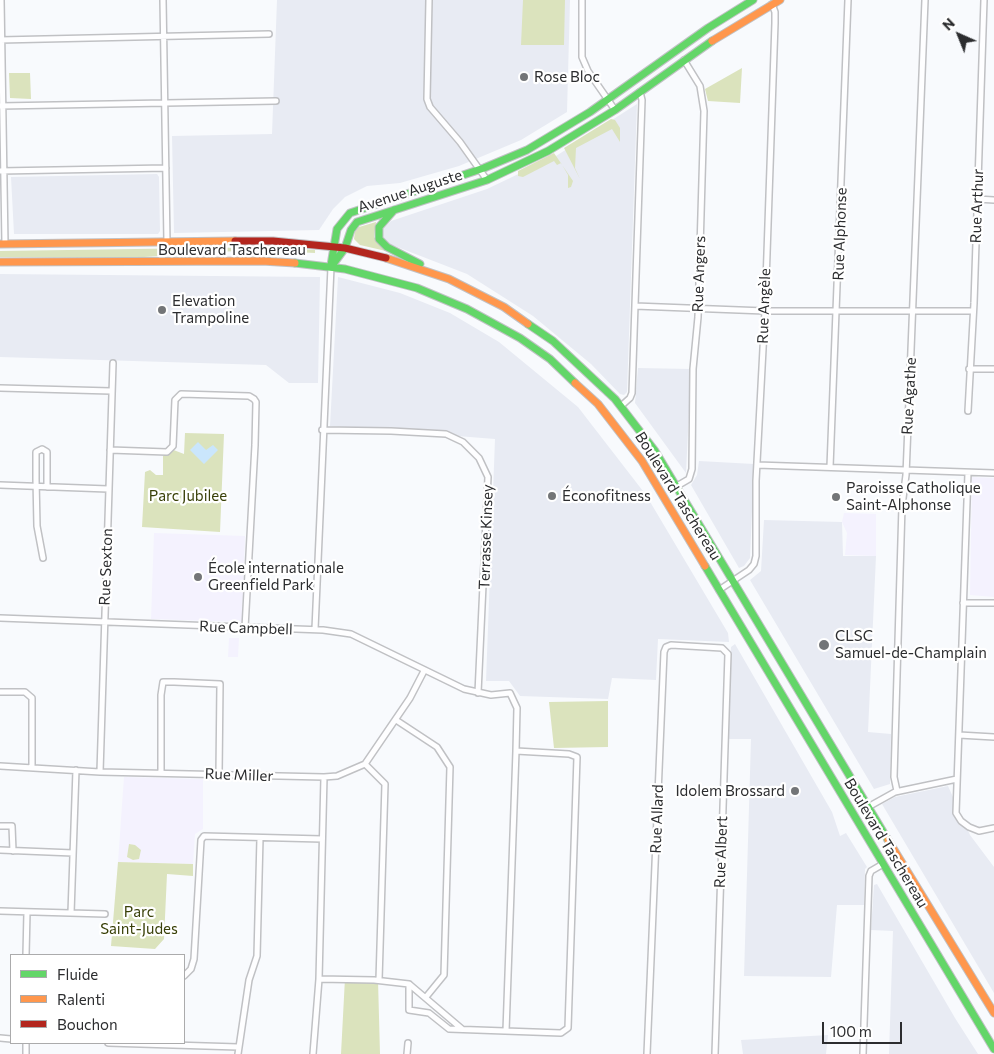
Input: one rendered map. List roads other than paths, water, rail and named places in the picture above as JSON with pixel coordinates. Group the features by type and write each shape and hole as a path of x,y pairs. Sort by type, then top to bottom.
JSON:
{"main road":[{"name":"Avenue Auguste","path":"331,267 333,246 340,223 353,211 478,170 531,148 608,100 703,32 753,0"},
{"name":"Avenue Auguste","path":"331,267 345,248 351,230 357,222 487,180 558,146 615,110 729,29 780,0"},
{"path":"394,210 379,227 378,235 382,242 457,283"},
{"name":"Boulevard Taschereau","path":"2,244 273,241 345,248 403,262 457,283 510,311 553,341 586,370 621,406 650,443 994,1013"},
{"name":"Boulevard Taschereau","path":"0,262 262,261 331,267 408,286 459,305 520,338 557,365 598,404 634,448 994,1049"}],"street":[{"path":"1,0 2,244"},
{"path":"163,0 167,242"},
{"path":"429,0 427,99 432,110 460,142 478,170 487,180"},
{"path":"582,0 582,57 588,71 615,110"},
{"name":"Rue Alphonse","path":"830,467 848,0"},
{"name":"Rue Agathe","path":"897,791 894,778 902,515 906,471 925,0"},
{"name":"Rue Arthur","path":"968,411 984,0"},
{"name":"Rue Angèle","path":"720,590 749,570 755,561 775,12 772,4"},
{"path":"1,40 269,34"},
{"name":"Rue Angers","path":"677,486 689,479 692,472 693,369 698,308 704,106 699,82 684,60"},
{"path":"621,406 632,394 642,100 640,92"},
{"path":"2,106 276,101"},
{"path":"2,171 166,168"},
{"path":"977,199 994,200"},
{"path":"315,629 322,430 331,267"},
{"path":"635,306 765,311 973,310"},
{"name":"Rue Sexton","path":"100,772 113,363"},
{"path":"969,368 994,369"},
{"path":"0,388 111,392"},
{"path":"110,450 169,451 173,446 175,400 182,394 249,396 254,398 256,402 255,445 245,628"},
{"name":"Terrasse Kinsey","path":"322,430 390,430 446,434 463,442 479,458 488,477 478,693"},
{"path":"43,558 37,526 36,452 42,449 47,452 47,487"},
{"path":"757,465 994,473"},
{"path":"968,473 956,814 961,821 979,831 994,828"},
{"path":"0,485 108,489"},
{"path":"963,603 994,604"},
{"name":"Rue Campbell","path":"0,618 315,629 350,634 382,647 424,671 478,693"},
{"name":"Rue Allard","path":"647,1054 664,650 671,645 722,648 726,650"},
{"name":"Rue Albert","path":"714,1054 728,654 726,650"},
{"path":"379,980 385,784 365,764 396,720 424,671"},
{"path":"161,773 160,695 164,682 174,682 220,684 219,774"},
{"path":"0,692 25,692 32,698 32,767"},
{"path":"478,693 491,695 510,693 517,708 506,1031"},
{"path":"396,720 437,747 450,767 444,975 426,997"},
{"path":"959,735 994,737"},
{"path":"409,984 409,1010 429,1013 449,1029 558,1032 564,1031 569,1022 577,758 569,754 516,752"},
{"name":"Rue Miller","path":"0,766 100,772 324,777 337,776 365,764"},
{"path":"71,913 76,770"},
{"path":"313,1054 318,979 324,777"},
{"path":"868,807 897,791 957,779"},
{"path":"0,826 12,826 13,851"},
{"path":"185,975 191,969 194,960 201,840 204,836 322,839"},
{"path":"238,1054 249,980 258,956 260,838"},
{"path":"0,850 73,853"},
{"path":"863,1054 869,875 883,864"},
{"path":"0,911 105,914"},
{"path":"26,954 27,912"},
{"path":"318,979 379,980 409,984 463,1029"},
{"path":"407,1054 408,1042"},
{"path":"140,1044 238,1047"}],"water":[{"path":"198,442 206,450 213,445 218,450 204,464 190,450"}],"place":[{"name":"Rose Bloc","path":"524,77"},
{"name":"Elevation Trampoline","path":"162,310"},
{"name":"Éconofitness","path":"552,496"},
{"name":"Paroisse Catholique Saint-Alphonse","path":"836,497"},
{"name":"École internationale Greenfield Park","path":"198,577"},
{"name":"CLSC Samuel-de-Champlain","path":"824,645"},
{"name":"Idolem Brossard","path":"795,791"}],"park label":[{"name":"Parc Jubilee","path":"188,496"},
{"name":"Parc Saint-Judes","path":"139,920"}]}
